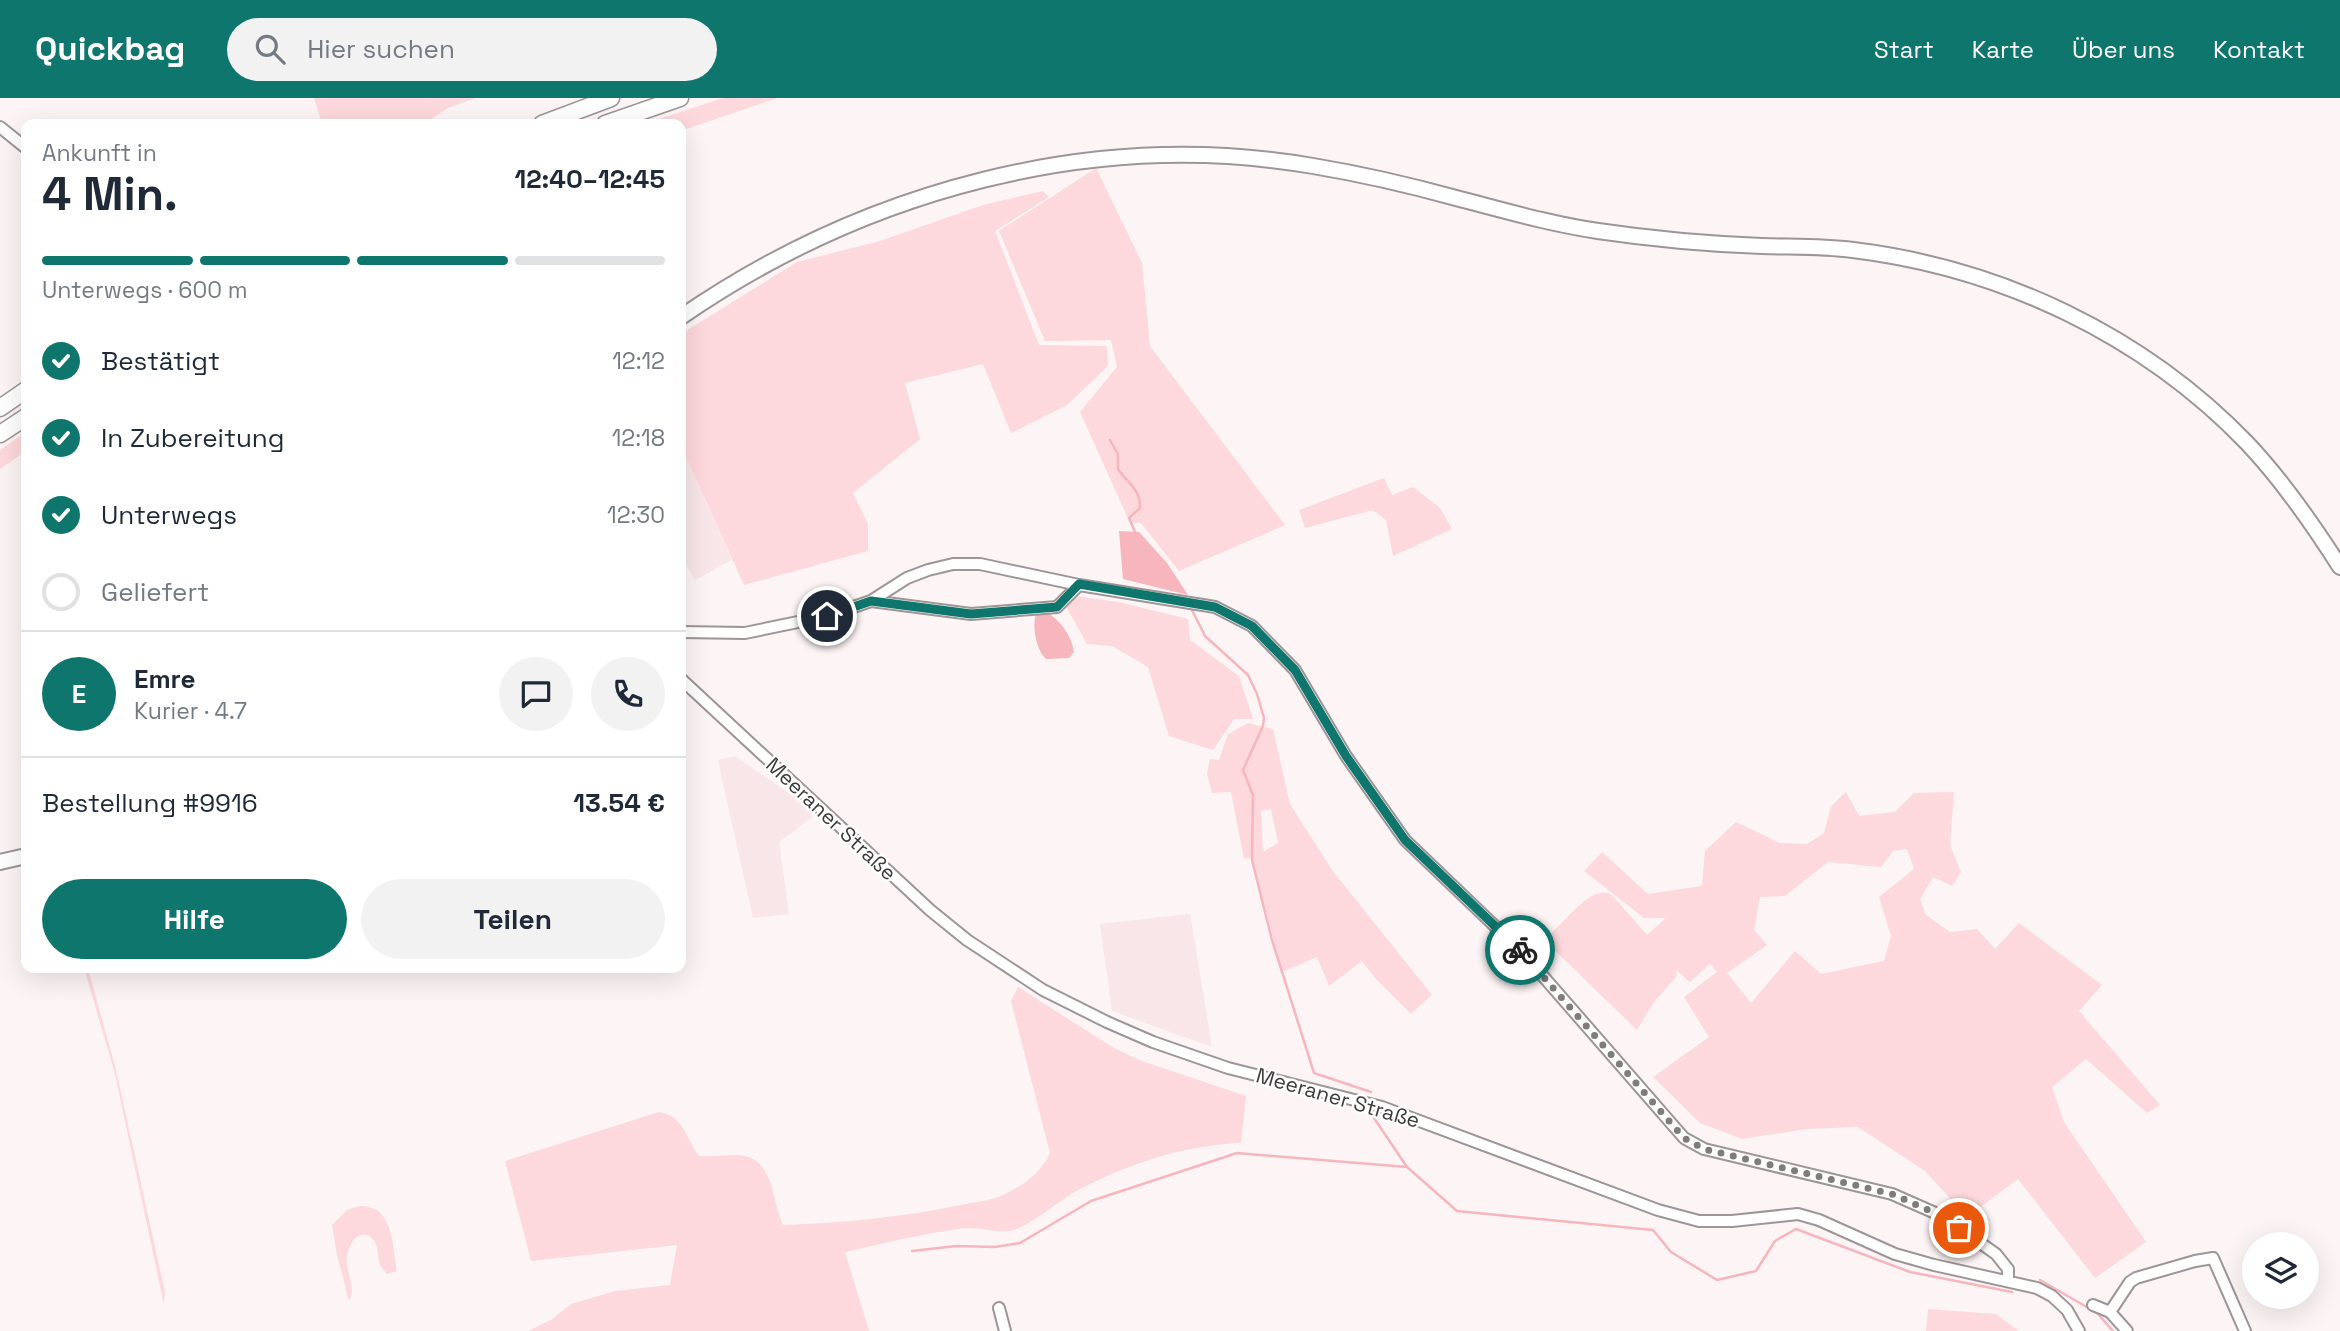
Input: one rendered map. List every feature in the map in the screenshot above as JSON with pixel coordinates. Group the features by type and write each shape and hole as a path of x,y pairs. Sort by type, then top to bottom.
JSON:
{"highway":[{"path":"555,119 611,98"},
{"path":"620,119 680,98"},
{"path":"0,408 21,393"},
{"path":"0,434 21,420"}],"main road":[{"path":"686,314 746,274 806,242 872,214 993,176 1087,161 1154,156 1233,158 1308,165 1595,230 1751,245 1851,249 1906,258 1951,269 2032,296 2080,318 2143,356 2221,419 2268,467 2311,522 2340,567"},
{"path":"0,862 21,857"}],"street":[{"path":"0,127 21,144"},
{"path":"686,632 746,633 827,616 871,601 906,578 953,564 980,564 1215,607 1252,626 1295,670 1346,756 1405,840 1522,952 1684,1138 1704,1149 1892,1194 1942,1216 1996,1254 2008,1269 2008,1281"},
{"path":"871,601 971,614 1057,607 1079,584"},
{"name":"Meeraner Straße","path":"686,684 930,911 1010,970 1105,1022 1228,1068 1382,1107 1658,1210 1699,1221 1732,1221 1798,1214 1819,1220 1895,1254 2037,1288 2052,1296 2067,1310 2078,1331"},
{"path":"2110,1312 2130,1282 2136,1278 2213,1258 2245,1331"},
{"path":"2094,1305 2110,1312 2127,1331"},
{"path":"999,1308 1005,1331"}],"shaded area":[{"path":"314,98 475,98 448,108 432,119 320,119"},
{"path":"723,98 777,98 686,129 686,119 659,119"},
{"path":"1096,168 1142,263 1150,346 1285,525 1179,571 1141,523 1130,523 1080,412 1117,367 1111,340 1045,341 999,231"},
{"path":"1043,191 1049,197 995,231 1039,345 1107,346 1108,366 1067,405 1011,433 983,364 905,383 920,439 853,493 868,524 868,551 744,585 686,457 686,331 797,262 880,241 983,205"},
{"path":"21,435 21,454 0,469 0,450"},
{"path":"686,457 732,560 695,580 686,565"},
{"path":"1384,478 1392,495 1413,487 1440,508 1452,529 1393,556 1386,520 1373,510 1305,528 1299,510"},
{"path":"1119,531 1139,532 1167,563 1188,595 1123,579"},
{"path":"1076,596 1118,602 1188,619 1190,640 1239,676 1253,719 1234,719 1213,750 1169,736 1148,667 1112,646 1087,644 1067,608"},
{"path":"1045,611 1060,623 1067,633 1074,652 1069,658 1046,659 1042,655 1037,643 1035,617 1037,612"},
{"path":"1248,723 1273,729 1290,804 1332,870 1432,995 1411,1014 1362,961 1329,986 1317,957 1282,972 1252,857 1244,859 1231,792 1212,793 1207,774 1210,759 1219,760 1228,734","holes":["1271,809 1278,843 1263,852 1261,811"]},
{"path":"735,756 793,796 813,817 779,842 789,914 753,918 718,760"},
{"path":"1846,792 1859,816 1895,812 1914,793 1954,792 1950,845 1961,872 1952,886 1933,877 1920,899 1926,915 1950,932 1977,929 1995,949 2019,923 2102,985 2079,1011 2160,1105 2147,1113 2086,1059 2052,1087 2064,1122 2146,1242 2095,1278 2018,1179 1967,1217 1925,1171 1858,1127 1806,1129 1742,1139 1700,1123 1653,1077 1709,1037 1684,997 1717,972 1710,964 1690,982 1677,971 1676,977 1653,1003 1637,1030 1543,939 1586,900 1604,892 1612,895 1647,935 1666,918 1644,918 1584,871 1602,852 1648,894 1702,886 1705,851 1736,822 1780,843 1807,844 1824,833 1831,806","holes":["1907,849 1914,869 1879,897 1891,936 1884,961 1821,974 1795,951 1751,1003 1727,973 1767,945 1754,930 1760,897 1785,896 1828,862 1881,867 1893,851"]},
{"path":"1190,914 1212,1047 1112,1011 1100,924"},
{"path":"85,973 89,973 116,1070 165,1292 164,1305 115,1074"},
{"path":"1018,987 1114,1048 1142,1061 1246,1096 1241,1143 1176,1152 1133,1165 1073,1193 1014,1230 966,1228 845,1252 869,1331 528,1331 551,1320 571,1304 615,1291 670,1285 677,1245 531,1261 505,1161 659,1112 679,1123 699,1156 738,1155 759,1163 770,1181 783,1225 873,1219 939,1209 993,1199 1024,1183 1036,1173 1050,1153 1011,1001"},
{"path":"359,1206 370,1207 385,1219 392,1238 397,1271 387,1274 380,1265 377,1247 372,1238 367,1235 359,1236 352,1243 347,1257 352,1290 349,1301 332,1225 347,1210"},
{"path":"1928,1309 1996,1314 2019,1331 1926,1331"}],"waterway":[{"path":"1110,440 1118,454 1118,469 1138,496 1140,508 1129,518 1135,532"},
{"path":"1192,610 1205,636 1248,675 1264,718 1243,770 1253,795 1252,860 1272,940 1314,1073 1371,1092"},
{"path":"1372,1115 1407,1167"},
{"path":"912,1251 956,1246 995,1247 1020,1243 1091,1201 1237,1153 1407,1167 1457,1211 1653,1230 1671,1252 1717,1280 1756,1271 1775,1241 1796,1229 1910,1272 2012,1292"},
{"path":"2040,1280 2097,1313 2113,1331"}],"way so far":[{"path":"1520,950 1684,1138 1704,1149 1892,1194 1942,1216 1959,1228"}],"route":[{"path":"827,616 871,601 971,614 1057,607 1079,584 1215,607 1252,626 1295,670 1346,756 1405,840 1520,950"}]}
